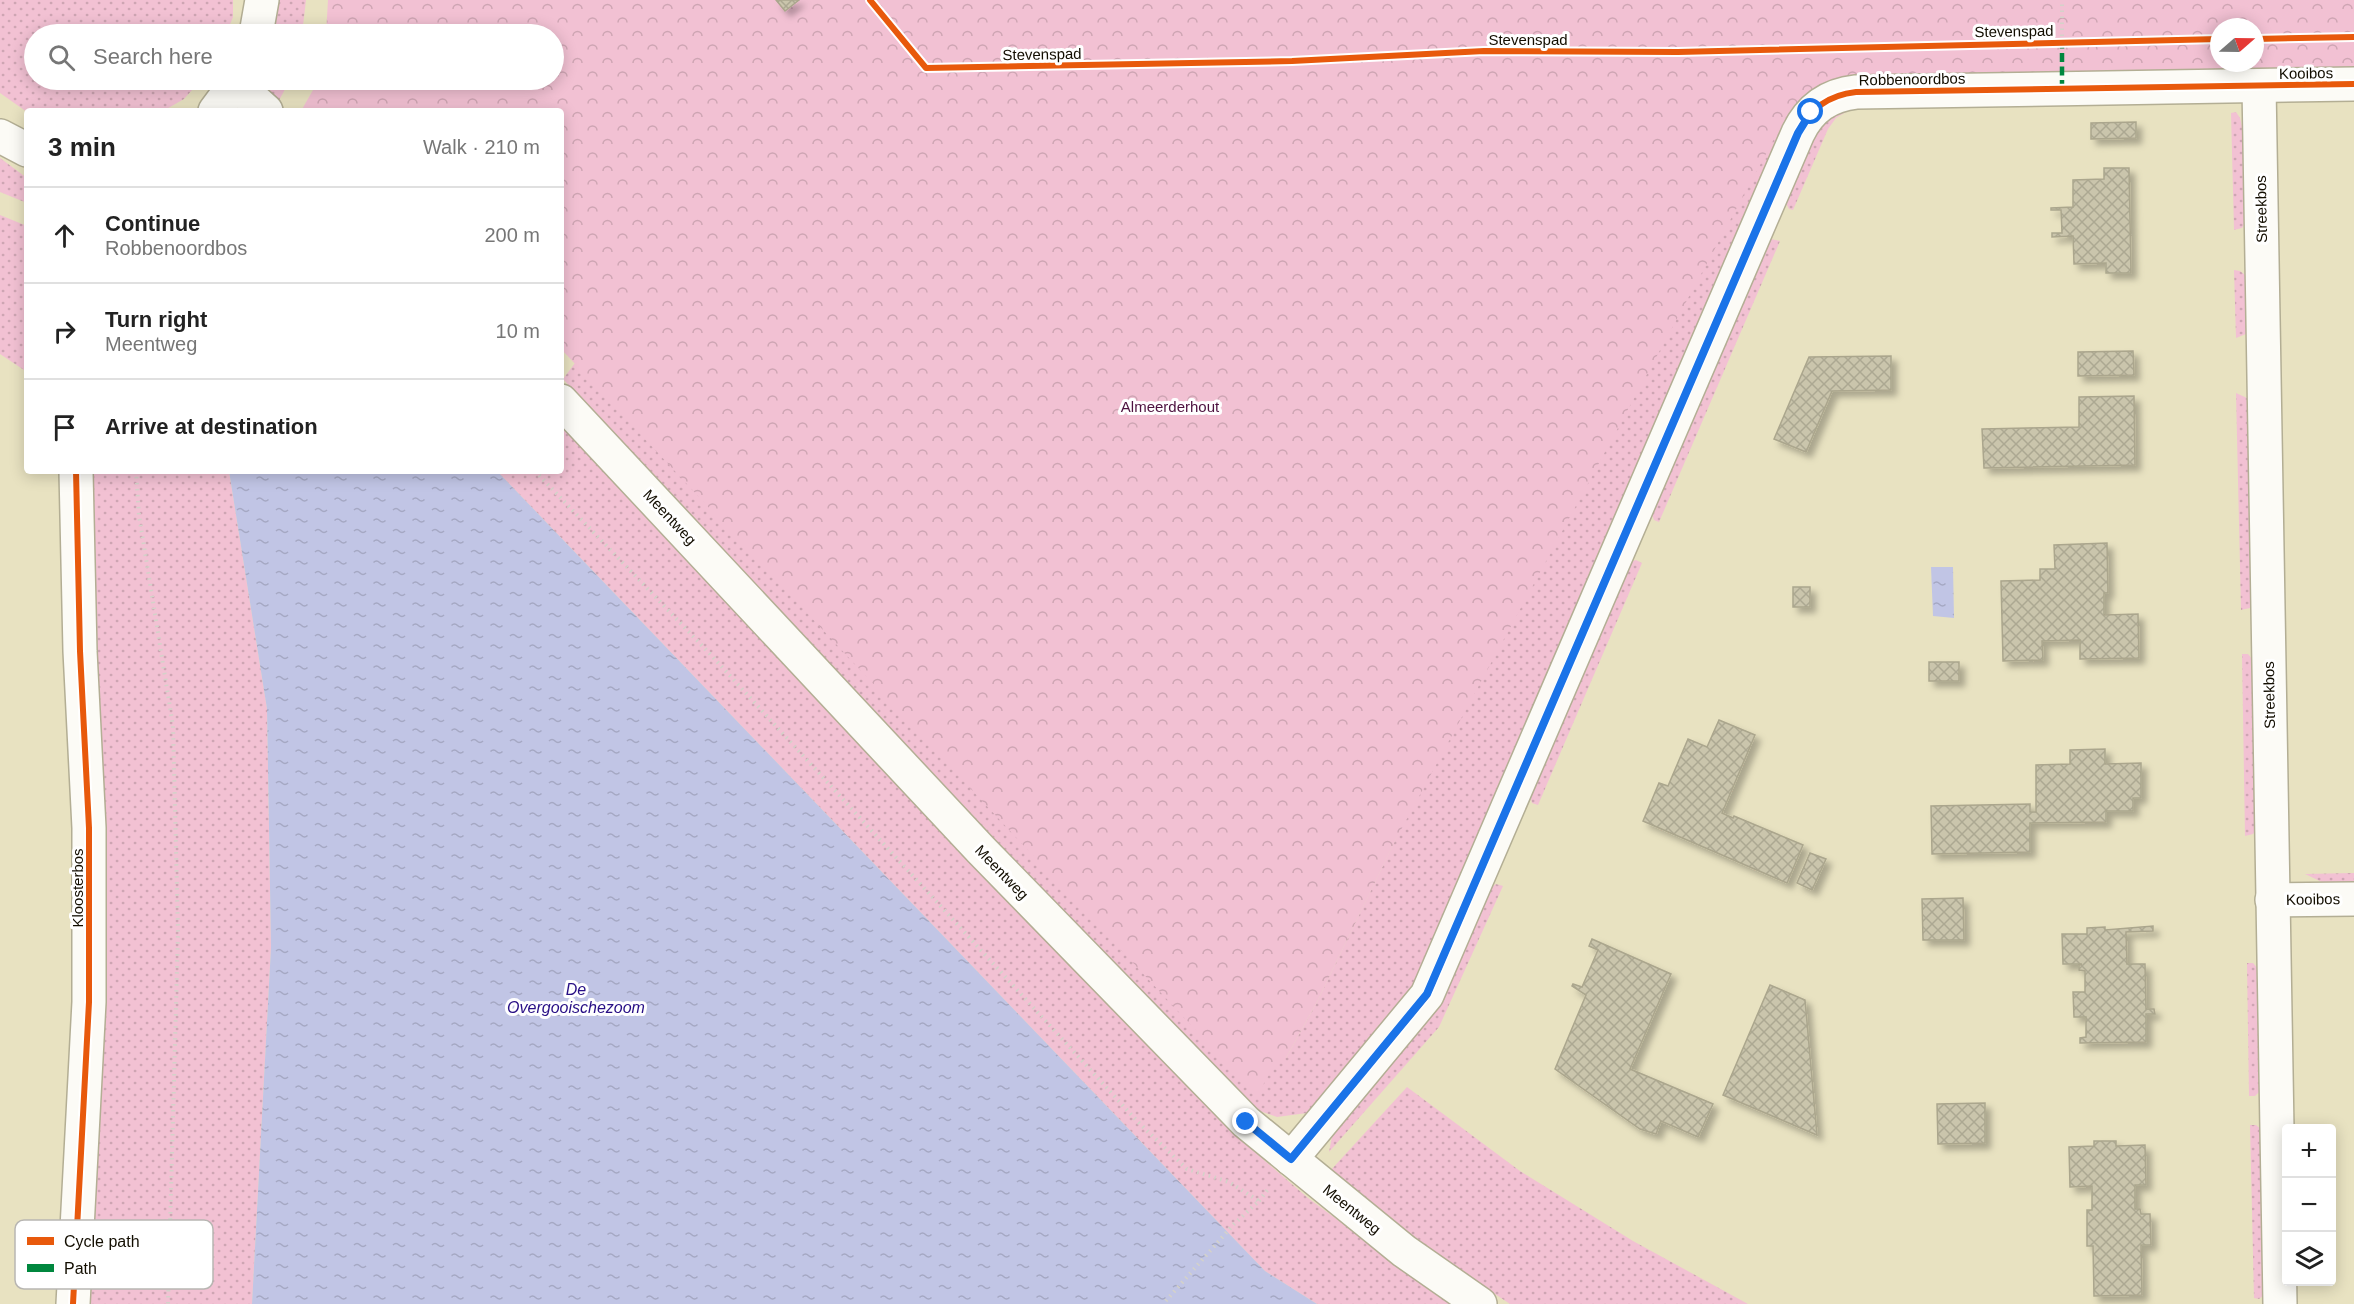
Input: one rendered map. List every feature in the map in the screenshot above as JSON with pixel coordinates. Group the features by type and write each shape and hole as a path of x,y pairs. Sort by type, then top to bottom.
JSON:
{"street":[{"path":"258,24 262,0"},
{"name":"Kooibos","path":"2259,86 2354,84"},
{"name":"Streekbos","path":"2259,86 2280,1304"},
{"name":"Robbenoordbos","path":"1291,1159 1427,994 1798,133 1811,112 1832,98 1856,92 2259,86"},
{"path":"217,108 231,90"},
{"path":"245,90 263,108"},
{"path":"0,136 24,148"},
{"name":"Meentweg","path":"564,404 1092,966 1246,1122 1404,1251 1480,1304"},
{"name":"Kloosterbos","path":"76,474 80,651 89,828 89,1002 77,1220"},
{"name":"Kooibos","path":"2272,900 2354,899"},
{"name":"Kloosterbos","path":"73,1304 74,1289"}],"path":[{"path":"2062,0 2062,42"},
{"path":"136,474 139,515 173,726 178,932 170,1220"},
{"path":"538,474 711,655 1138,1122 1187,1169 1229,1182 1258,1201 1234,1224 1163,1304"},
{"path":"168,1289 168,1304"}],"green space":[{"path":"0,0 233,0 233,17 230,24 24,24 24,90 192,90 184,99 168,108 24,108 24,110 0,93"},
{"path":"278,0 306,0 303,24 274,24"},
{"name":"Almeerderhout","path":"328,0 2354,0 2354,71 1827,79 1787,115 1396,839 1317,1002 1286,1058 1279,1056 1257,1096 564,352 564,108 303,108 313,90 564,90 564,24 327,24"},
{"path":"1773,58 2210,63 2210,72 2222,72 1828,81 1789,113 1414,986 1339,1078 1307,1113 1277,1117 1257,1110 994,839 564,380 608,319 1286,1058 1317,1002"},
{"path":"2264,64 2354,69 2264,71"},
{"path":"269,90 285,90 277,104"},
{"path":"1851,109 1836,118 1828,129 1793,210 1789,209 1786,203 1817,131 1832,117"},
{"path":"2236,112 2243,131 2245,223 2242,228 2234,230 2231,113"},
{"path":"0,158 24,176 24,202 0,192"},
{"path":"0,215 24,225 24,370 0,354"},
{"path":"1771,239 1780,241 1659,522 1654,520 1651,512 1767,243"},
{"path":"2234,270 2245,275 2247,328 2246,334 2236,338"},
{"path":"2236,393 2247,398 2248,404 2252,604 2250,608 2241,610"},
{"path":"564,428 969,861 1235,1135 1308,1198 1451,1304 1317,1304 1265,1271 500,474 564,474"},
{"path":"93,474 229,474 267,709 271,947 252,1304 86,1304 86,1289 213,1289 213,1220 86,1220 89,509"},
{"path":"1636,560 1642,563 1538,805 1532,803 1530,795 1630,562"},
{"path":"2242,654 2248,654 2253,660 2257,828 2253,834 2245,836"},
{"path":"2354,873 2354,883 2326,884 2305,874"},
{"path":"1496,884 1503,886 1439,1027 1329,1152 1333,1132 1491,888"},
{"path":"2247,963 2253,963 2259,970 2261,1090 2255,1096 2249,1096"},
{"path":"1407,1087 1520,1171 1633,1241 1748,1304 1510,1304 1414,1240 1330,1171"},
{"path":"2250,1125 2256,1125 2262,1130 2264,1295 2259,1299 2254,1298"}],"water":[{"name":"De Overgooischezoom","path":"229,474 500,474 1265,1271 1317,1304 252,1304 271,947 267,709"},
{"path":"1931,567 1953,567 1954,618 1933,616"}],"building":[{"path":"776,0 799,0 785,11"},
{"path":"2136,122 2136,138 2091,139 2091,123"},
{"path":"2104,168 2129,168 2131,273 2106,273 2106,263 2074,264 2073,236 2052,237 2052,233 2062,233 2061,210 2051,210 2051,208 2073,207 2073,180 2104,179"},
{"path":"2133,351 2134,375 2078,376 2078,352"},
{"path":"1891,356 1891,390 1832,391 1806,452 1774,439 1809,357"},
{"path":"2134,396 2135,465 1984,468 1982,429 2079,427 2079,397"},
{"path":"2107,543 2108,593 2104,593 2104,615 2138,614 2139,658 2080,659 2080,640 2042,641 2043,660 2003,661 2001,581 2040,580 2040,569 2055,569 2054,545"},
{"path":"1793,587 1810,587 1810,607 1793,607"},
{"path":"1929,662 1959,662 1959,681 1929,681"},
{"path":"1719,720 1755,735 1722,813 1803,845 1787,883 1643,821 1659,783 1668,786 1688,739 1707,747"},
{"path":"2105,749 2105,764 2141,763 2141,798 2133,798 2133,811 2106,811 2106,822 2030,823 2030,852 1932,854 1931,806 2030,804 2030,812 2036,812 2036,765 2070,764 2070,750"},
{"path":"1810,853 1826,859 1812,890 1797,883"},
{"path":"1963,898 1964,940 1923,940 1922,899"},
{"path":"2153,926 2153,931 2126,932 2127,964 2145,964 2146,1009 2154,1009 2155,1014 2146,1014 2146,1042 2080,1043 2080,1038 2086,1037 2086,1017 2074,1017 2073,992 2085,992 2085,971 2079,970 2079,965 2082,964 2063,964 2062,934 2087,934 2087,928 2105,927 2105,930"},
{"path":"1592,939 1671,974 1630,1069 1713,1104 1698,1137 1661,1121 1656,1134 1640,1129 1555,1069 1586,995 1572,986 1573,984 1582,987 1598,950 1589,946"},
{"path":"1770,985 1805,1000 1817,1135 1723,1095"},
{"path":"1985,1103 1985,1143 1938,1144 1937,1104"},
{"path":"2094,1141 2116,1141 2116,1146 2145,1145 2146,1185 2135,1185 2135,1209 2140,1209 2141,1214 2150,1214 2151,1245 2141,1245 2142,1295 2094,1296 2093,1246 2087,1246 2087,1210 2092,1210 2092,1186 2070,1187 2069,1147 2094,1146"}],"marked path":[{"path":"2062,42 2062,89"}],"cycle path":[{"name":"Stevenspad","path":"870,0 926,68 1292,61 1484,51 1678,52 2210,39"},
{"path":"2264,39 2354,37"},
{"path":"1291,1159 1427,995 1798,133 1808,116 1821,104 1837,96 1856,92 2354,84"},
{"path":"76,474 80,651 89,828 89,1002 77,1220"},
{"path":"73,1304 74,1289"}],"route":[{"path":"1246,1122 1291,1159 1427,994 1801,125 1811,112"}]}
